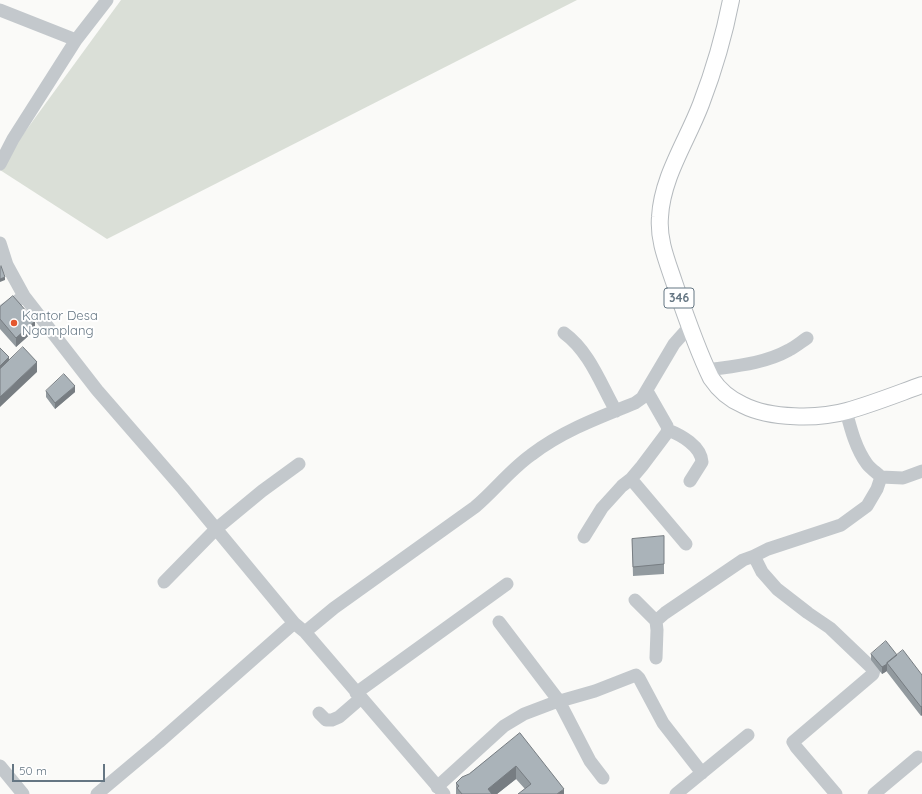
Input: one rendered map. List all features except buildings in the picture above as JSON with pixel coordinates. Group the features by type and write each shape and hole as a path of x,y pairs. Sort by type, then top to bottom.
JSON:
{"main road":[{"name":"346","path":"731,0 716,62 701,105 673,167 661,204 660,218 661,240 681,303 707,370 718,387 744,406 785,416 807,416 846,411 922,385"}],"street":[{"path":"0,164 13,139 76,40 107,0"},
{"path":"0,10 76,40"},
{"path":"0,243 7,265 24,296 97,390 294,622 305,632 440,790 504,726 524,714 559,701 595,691 636,675 638,676 663,723 702,773"},
{"path":"0,313 24,296"},
{"path":"305,632 334,608 475,507 490,495 512,471 530,455 551,441 642,398 674,344 690,326"},
{"path":"564,333 574,340 582,349 616,411"},
{"path":"707,370 750,364 767,359 788,350 807,338"},
{"path":"647,391 668,430 681,436 700,453 702,462 690,480"},
{"path":"846,411 851,432 858,448 868,465 881,477 903,478 922,471"},
{"path":"584,537 602,508 622,486 631,479 660,443 668,430"},
{"path":"164,582 216,529 262,491 299,464"},
{"path":"656,621 665,613 743,560 768,549 841,525 867,506 877,489 881,477"},
{"path":"631,479 686,544"},
{"path":"754,556 762,572 777,590 808,614 830,628 874,670 873,674 793,742 836,794"},
{"path":"319,713 326,720 339,717 359,695 507,584"},
{"path":"635,600 656,621 656,658"},
{"path":"98,794 294,622"},
{"path":"499,622 559,701 590,761 603,778"},
{"path":"676,794 748,735"},
{"path":"874,794 918,757"},
{"path":"0,766 23,794"}],"shaded area":[{"path":"121,0 577,0 107,239 0,170 0,166"}],"place":[{"name":"Kantor Desa Ngamplang","path":"14,323"}]}
